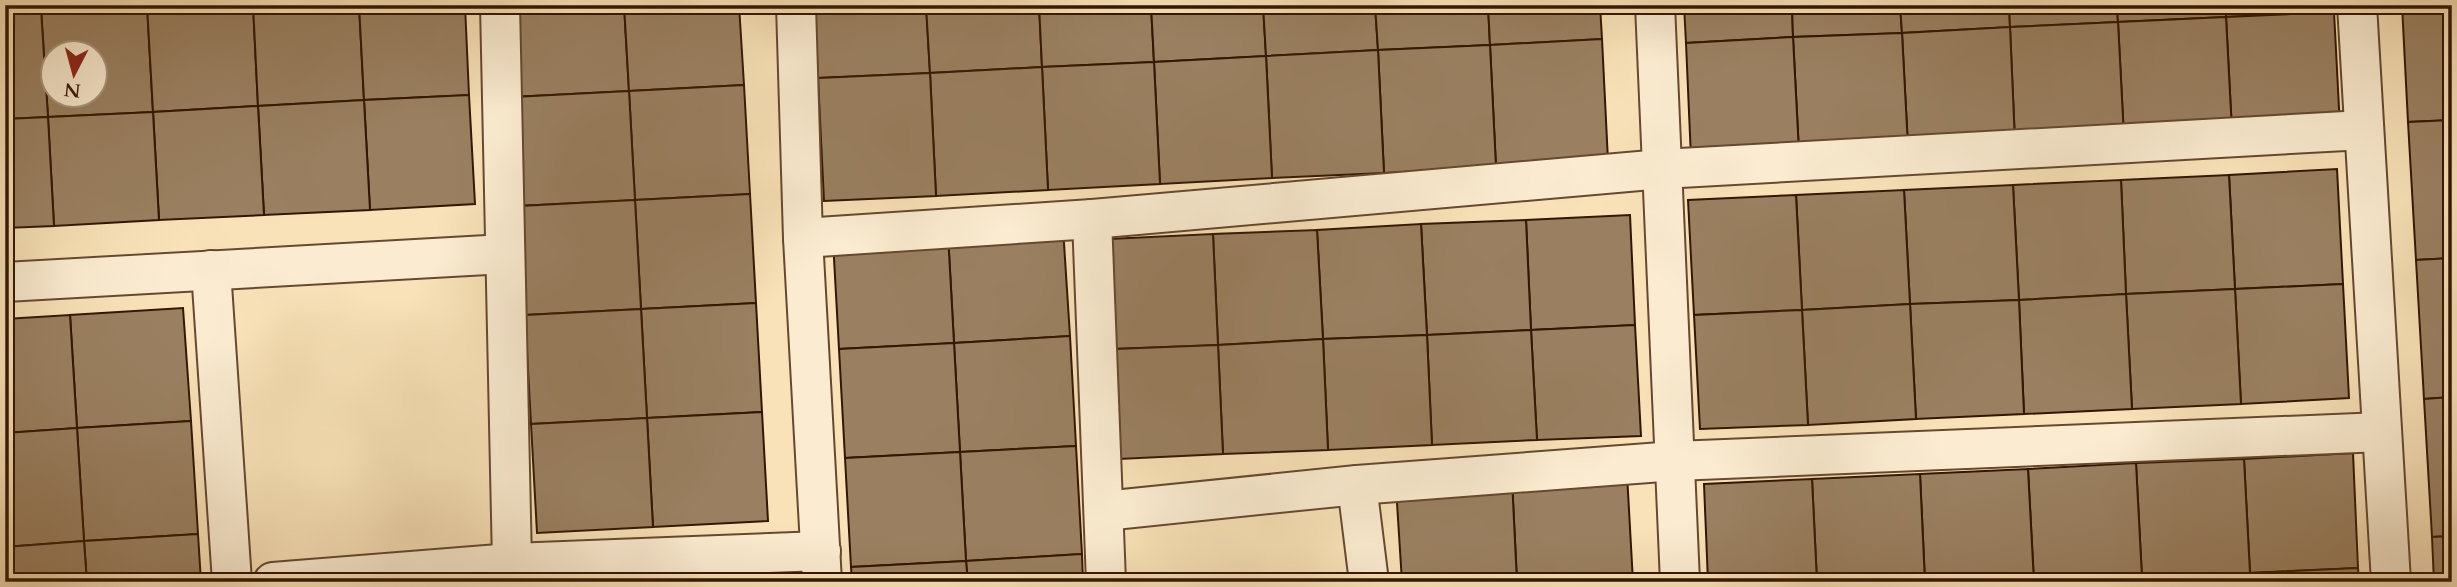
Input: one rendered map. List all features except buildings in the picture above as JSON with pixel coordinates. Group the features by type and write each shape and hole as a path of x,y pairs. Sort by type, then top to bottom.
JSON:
{"street":[{"path":"500,5 512,563"},
{"path":"273,582 512,563 822,566 803,238 796,5"},
{"path":"1655,5 1680,582"},
{"path":"2357,5 2391,582"},
{"path":"803,238 1092,219 1662,169 2364,130"},
{"path":"1092,219 1106,582"},
{"path":"5,282 505,254"},
{"path":"211,270 232,582"},
{"path":"1104,511 1357,485 1675,461 2382,432"},
{"path":"1357,485 1369,582"}]}
